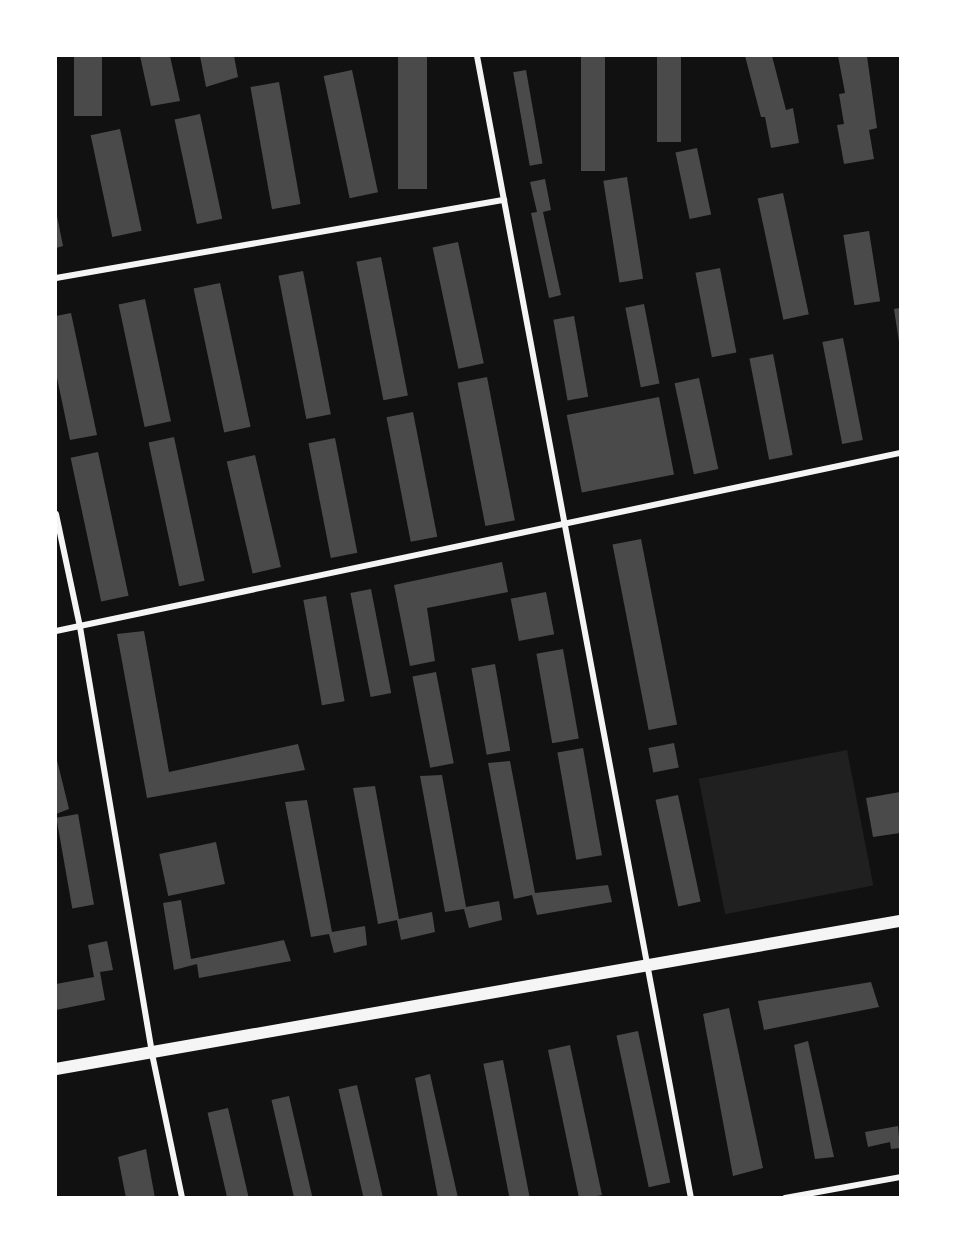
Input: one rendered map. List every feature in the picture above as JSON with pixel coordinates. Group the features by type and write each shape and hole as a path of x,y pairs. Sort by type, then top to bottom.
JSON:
{"main road":[{"path":"56,1069 152,1049 900,921"}],"street":[{"path":"477,56 563,525 691,1197"},
{"path":"56,278 504,200"},
{"path":"56,631 900,453"},
{"path":"56,514 80,627 152,1049 182,1197"},
{"path":"784,1197 900,1177"}],"shaded area":[{"path":"847,750 873,885 725,914 699,779"}],"building":[{"path":"74,56 102,56 102,116 74,116"},
{"path":"140,56 170,56 180,101 151,106"},
{"path":"200,56 234,56 238,77 206,87"},
{"path":"398,56 427,56 427,189 398,189"},
{"path":"581,56 605,56 605,171 581,171"},
{"path":"657,56 681,56 681,142 657,142"},
{"path":"745,56 772,56 786,110 793,108 799,143 771,148 765,117 761,117"},
{"path":"838,56 867,56 877,128 869,130 874,159 844,164 837,125 844,124 839,94 845,93"},
{"path":"352,70 378,192 350,198 324,76"},
{"path":"526,70 542,164 530,166 513,72"},
{"path":"279,82 301,204 272,209 250,87"},
{"path":"200,114 222,219 197,224 175,119"},
{"path":"120,129 142,231 112,237 91,135"},
{"path":"697,148 711,215 690,219 675,153"},
{"path":"627,177 643,279 619,282 603,181"},
{"path":"545,179 551,210 543,212 561,295 549,298 531,213 537,212 530,182"},
{"path":"783,193 809,314 783,320 758,198"},
{"path":"56,211 63,246 56,248"},
{"path":"869,231 880,301 854,305 843,235"},
{"path":"458,242 484,363 458,369 433,247"},
{"path":"381,257 408,395 383,400 356,262"},
{"path":"720,268 736,352 712,357 695,273"},
{"path":"303,271 331,414 306,419 278,276"},
{"path":"220,283 251,427 224,432 194,289"},
{"path":"145,299 171,421 145,427 119,305"},
{"path":"644,304 659,384 641,387 625,308"},
{"path":"900,308 900,342 899,342 894,309"},
{"path":"71,313 97,435 70,440 56,373 56,316"},
{"path":"574,316 588,397 568,400 553,320"},
{"path":"843,338 863,440 842,444 822,342"},
{"path":"773,354 793,455 769,460 749,359"},
{"path":"487,377 515,520 485,526 458,383"},
{"path":"699,378 718,469 694,474 675,383"},
{"path":"659,397 674,475 582,492 567,415"},
{"path":"413,412 437,537 411,542 386,417"},
{"path":"174,437 205,581 179,586 149,442"},
{"path":"335,438 357,553 331,558 308,443"},
{"path":"98,452 129,596 101,602 71,458"},
{"path":"255,455 281,567 253,574 227,462"},
{"path":"641,539 677,725 649,730 613,545"},
{"path":"502,562 508,592 427,608 435,661 410,666 394,585"},
{"path":"371,589 391,693 371,697 350,593"},
{"path":"546,592 554,634 519,641 511,599"},
{"path":"326,596 345,701 322,705 303,600"},
{"path":"144,631 169,772 298,744 305,770 147,798 117,634"},
{"path":"563,649 579,739 552,743 536,654"},
{"path":"495,664 510,751 487,755 471,668"},
{"path":"436,672 454,763 430,768 412,677"},
{"path":"674,743 679,768 653,773 648,748"},
{"path":"583,748 602,855 576,860 557,753"},
{"path":"56,756 69,809 56,814"},
{"path":"510,761 535,893 608,885 612,902 537,915 532,895 514,899 488,763"},
{"path":"442,775 466,907 499,901 502,920 469,928 464,909 445,912 420,776"},
{"path":"375,786 399,919 432,912 435,932 401,940 397,920 378,924 353,788"},
{"path":"900,792 900,833 873,837 866,798"},
{"path":"678,795 701,902 678,906 656,800"},
{"path":"307,800 332,932 365,926 367,945 334,953 329,934 311,937 285,802"},
{"path":"78,814 94,905 72,908 56,818"},
{"path":"216,842 225,884 168,896 159,854"},
{"path":"181,900 191,959 284,940 291,961 199,978 197,964 174,970 163,903"},
{"path":"107,941 113,970 100,972 105,1000 56,1010 56,984 94,977 88,945"},
{"path":"871,982 879,1007 764,1030 758,1001"},
{"path":"729,1008 763,1168 733,1176 703,1014"},
{"path":"638,1031 670,1183 649,1187 616,1036"},
{"path":"808,1041 834,1157 815,1159 794,1045"},
{"path":"570,1045 602,1195 587,1198 579,1198 548,1050"},
{"path":"503,1060 530,1198 509,1198 483,1064"},
{"path":"430,1074 458,1198 438,1198 415,1078"},
{"path":"357,1085 383,1198 364,1198 338,1089"},
{"path":"289,1096 313,1198 294,1198 271,1100"},
{"path":"228,1108 249,1198 227,1198 208,1113"},
{"path":"898,1126 900,1148 891,1149 890,1142 868,1147 865,1132"},
{"path":"146,1149 155,1198 126,1198 118,1157"}]}
